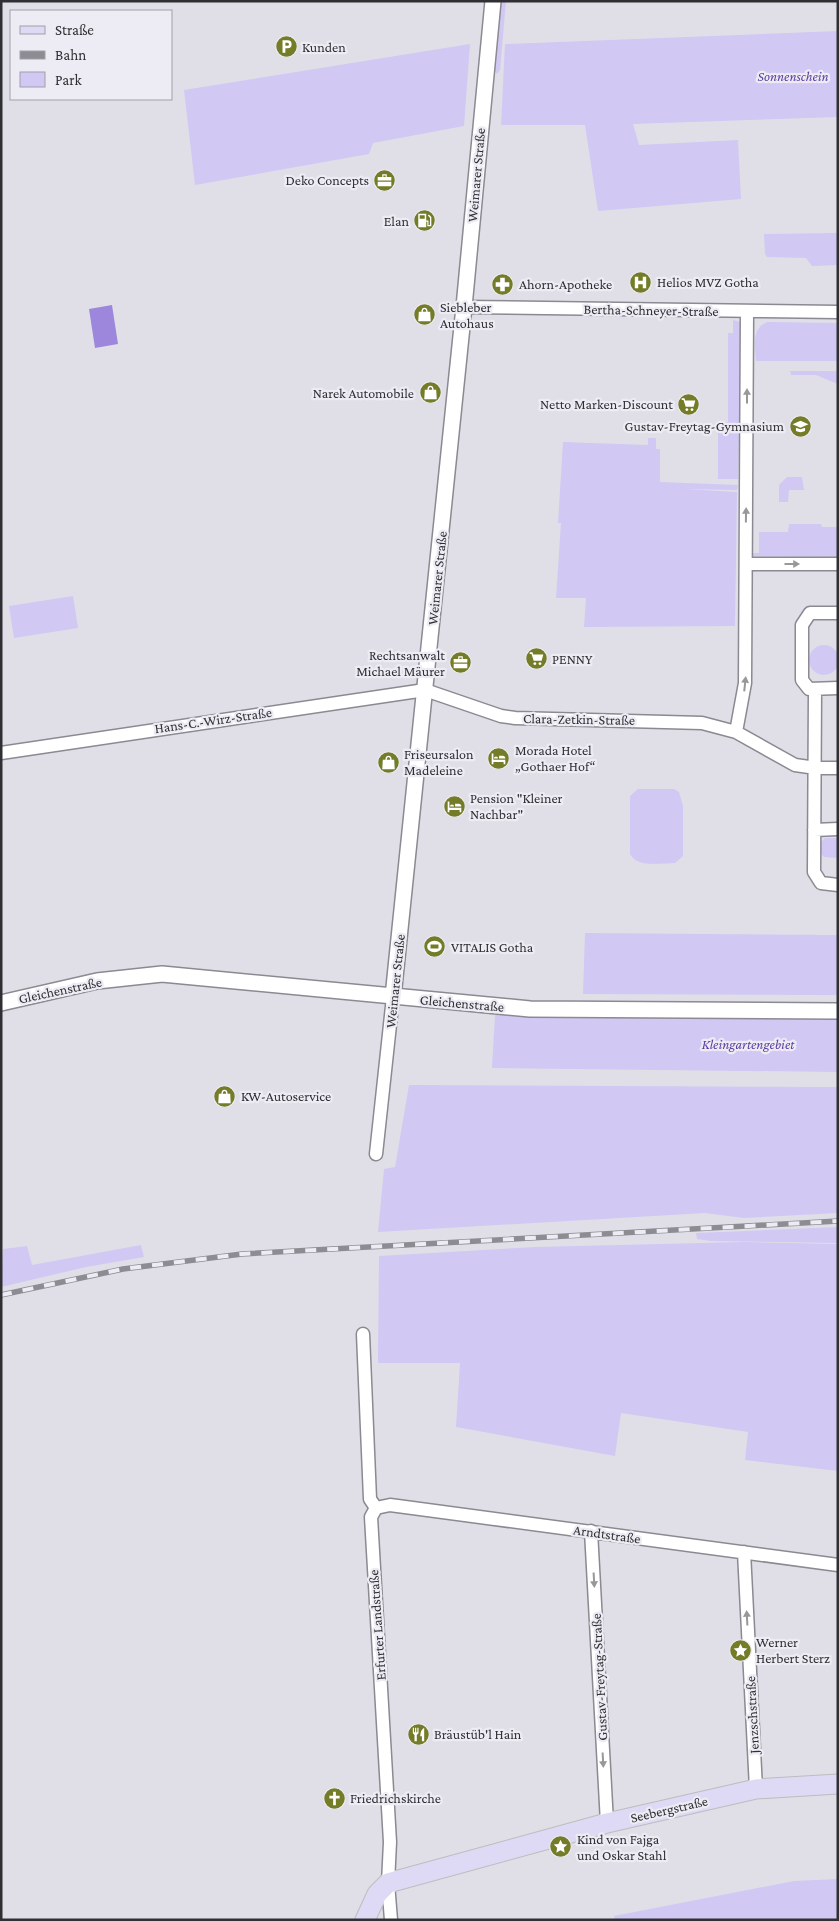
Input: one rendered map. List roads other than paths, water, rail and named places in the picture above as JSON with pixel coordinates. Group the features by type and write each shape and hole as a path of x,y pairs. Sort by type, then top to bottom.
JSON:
{"main road":[{"name":"Seebergstraße","path":"388,1883 607,1823 756,1789 838,1784"},
{"path":"365,1920 377,1894 388,1883"}],"street":[{"name":"Weimarer Straße","path":"376,1154 464,307 493,1"},
{"name":"Bertha-Schneyer-Straße","path":"464,307 838,312"},
{"path":"736,732 745,683 747,311"},
{"path":"746,564 838,564"},
{"path":"838,613 810,613 802,625 802,680 808,689 838,688"},
{"name":"Clara-Zetkin-Straße","path":"425,690 501,716 515,718 702,723 736,732 795,765 816,768 838,768"},
{"name":"Hans-C.-Wirz-Straße","path":"1,753 425,690"},
{"path":"815,690 815,876 821,883 838,885"},
{"path":"814,830 838,829"},
{"name":"Gleichenstraße","path":"1,1003 97,981 162,974 530,1009 579,1011 838,1010"},
{"name":"Erfurter Landstraße","path":"363,1334 370,1500 376,1508 371,1517 390,1842 388,1883 391,1920"},
{"name":"Arndtstraße","path":"376,1508 390,1505 838,1565"},
{"name":"Gustav-Freytag-Straße","path":"591,1531 607,1823"},
{"name":"Jenzschstraße","path":"744,1552 756,1789"}],"railway":[{"path":"1,1295 123,1269 242,1254 838,1221"}],"place":[{"name":"Kunden","path":"286,47"},
{"name":"Deko Concepts","path":"385,180"},
{"name":"Elan","path":"425,221"},
{"name":"Helios MVZ Gotha","path":"641,282"},
{"name":"Ahorn-Apotheke","path":"503,284"},
{"name":"Siebleber Autohaus","path":"424,315"},
{"name":"Narek Automobile","path":"430,393"},
{"name":"Netto Marken-Discount","path":"689,404"},
{"name":"Gustav-Freytag-Gymnasium","path":"800,426"},
{"name":"PENNY","path":"536,659"},
{"name":"Rechtsanwalt Michael Mäurer","path":"461,663"},
{"name":"Morada Hotel „Gothaer Hof“","path":"499,758"},
{"name":"Friseursalon Madeleine","path":"388,762"},
{"name":"Pension \"Kleiner Nachbar\"","path":"454,806"},
{"name":"VITALIS Gotha","path":"435,947"},
{"name":"KW-Autoservice","path":"225,1096"},
{"name":"Werner Herbert Sterz","path":"740,1650"},
{"name":"Bräustüb'l Hain","path":"418,1734"},
{"name":"Friedrichskirche","path":"334,1798"},
{"name":"Kind von Fajga und Oskar Stahl","path":"561,1847"}],"park label":[{"name":"Sonnenschein","path":"793,76"},
{"name":"Kleingartengebiet","path":"748,1044"}]}
